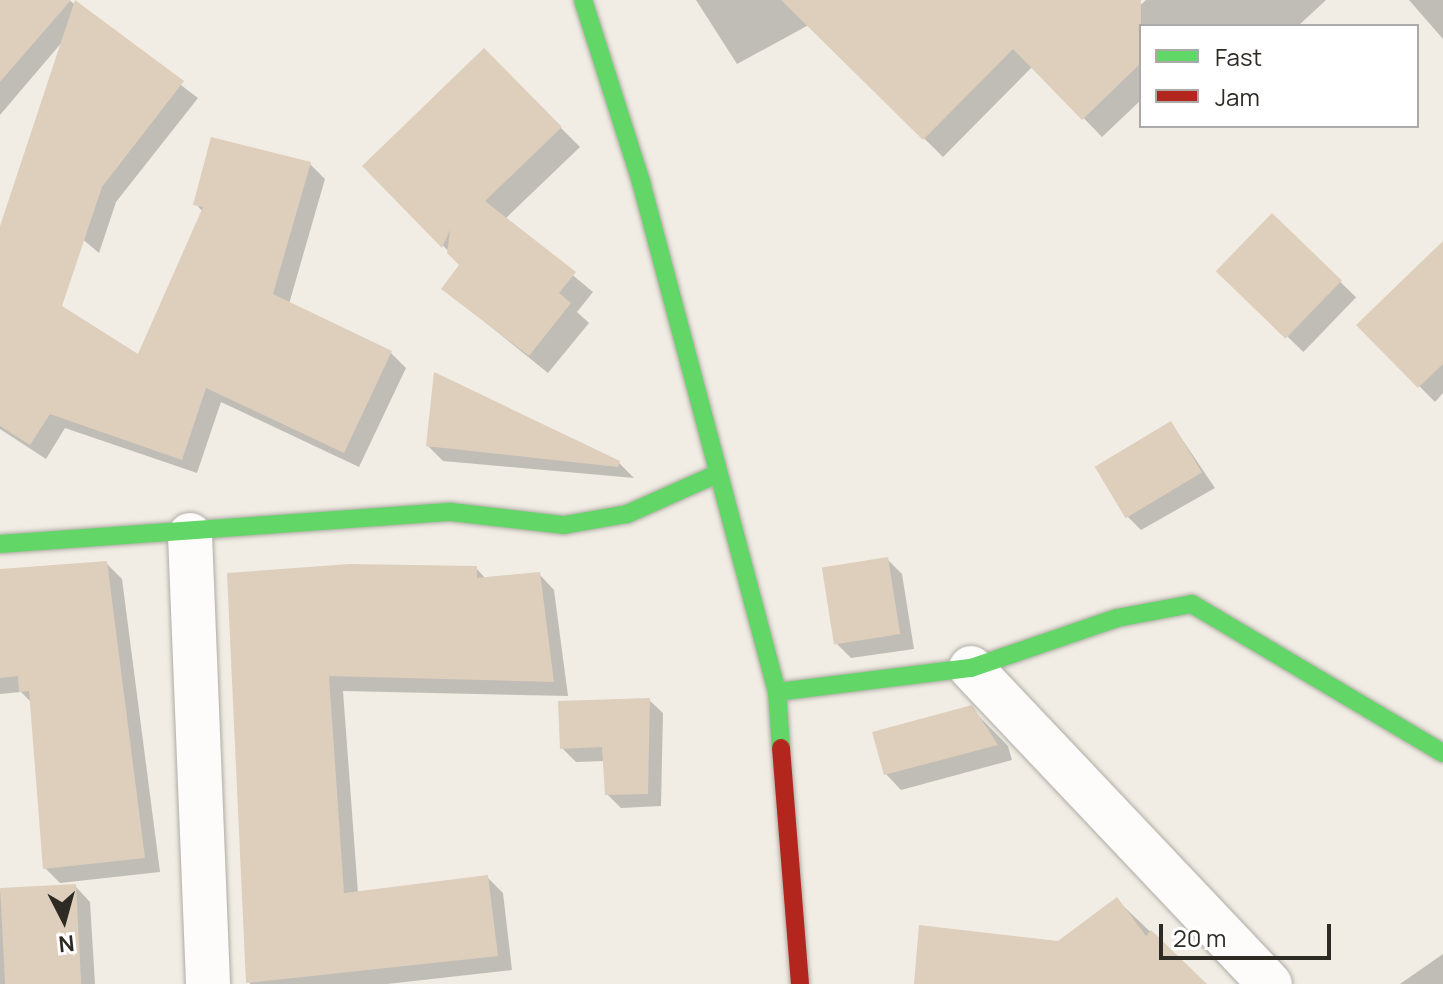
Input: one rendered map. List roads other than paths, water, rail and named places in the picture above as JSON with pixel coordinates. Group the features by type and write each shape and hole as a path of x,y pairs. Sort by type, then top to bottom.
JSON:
{"street":[{"path":"583,0 641,182 777,692 792,980"},
{"path":"0,544 190,535 451,512 564,525 627,514 717,474"},
{"path":"190,535 208,984"},
{"path":"777,692 971,668 1117,618 1192,604 1443,753"},
{"path":"971,668 1270,984"}]}
